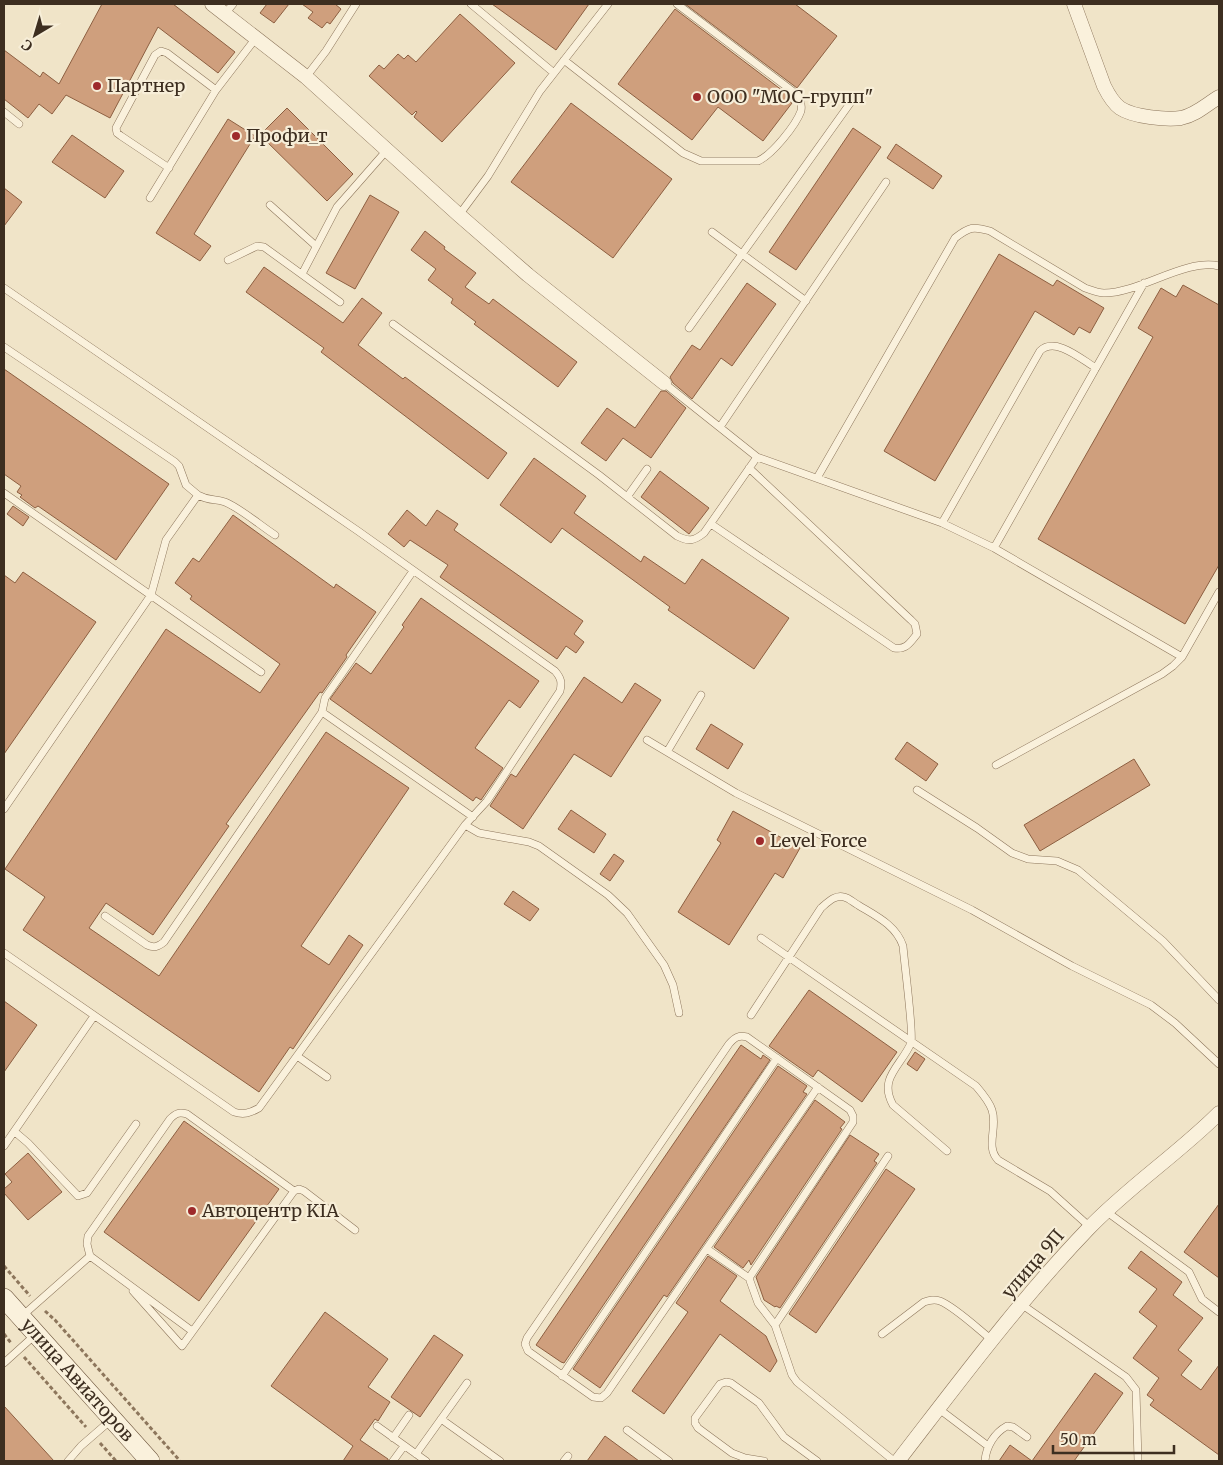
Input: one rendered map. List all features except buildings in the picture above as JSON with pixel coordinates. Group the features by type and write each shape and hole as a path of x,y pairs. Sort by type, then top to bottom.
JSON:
{"main road":[{"name":"улица Авиаторов","path":"4,1298 150,1461"}],"street":[{"path":"212,4 229,9 257,38 306,77 528,275 664,383"},
{"path":"1074,4 1104,86 1120,108 1132,113 1160,118 1182,118 1197,112 1219,97"},
{"name":"улица 9П","path":"898,1461 1021,1304 1090,1227 1219,1116"}],"lane":[{"path":"306,77 326,51 356,4"},
{"path":"471,4 554,73"},
{"path":"459,215 488,176 540,92 608,4"},
{"path":"564,60 683,154 700,161 758,161 765,158 796,120 801,110 802,102 799,96 678,4"},
{"path":"150,198 216,90 257,38"},
{"path":"169,168 117,133 116,128 155,55 161,51 167,53 216,90"},
{"path":"689,328 852,102"},
{"path":"4,112 19,124"},
{"path":"302,274 337,207 387,150"},
{"path":"720,427 886,182"},
{"path":"270,205 316,246"},
{"path":"817,478 955,238 965,230 976,227 990,231 1085,288 1102,293 1118,291 1193,267 1219,266"},
{"path":"712,232 806,301"},
{"path":"228,260 257,246 264,247 340,302"},
{"path":"994,548 1144,283"},
{"path":"4,288 358,531 413,572 555,671 560,677 562,684 560,691 487,801 465,825 259,1108 242,1114 234,1112 4,954"},
{"path":"393,324 687,541 696,539 704,533 757,457"},
{"path":"942,523 1040,351 1053,344 1060,346 1096,368"},
{"path":"4,347 175,462 179,466 186,485 198,495 210,501 218,500 231,505 275,535"},
{"path":"664,383 757,457 942,523 994,548 1182,656"},
{"path":"711,524 894,648 906,648 917,634 915,624 911,620 749,468"},
{"path":"627,497 647,469"},
{"path":"4,493 261,672"},
{"path":"4,809 151,596 166,540 198,495"},
{"path":"104,916 147,945 159,946 164,942 322,712 325,698 413,572"},
{"path":"996,765 1162,674 1173,666 1182,656 1219,592"},
{"path":"667,752 701,695"},
{"path":"322,712 473,817"},
{"path":"647,740 736,793 972,910 1072,966 1151,1005 1219,1064"},
{"path":"917,790 1012,853 1028,859 1057,861 1078,870 1163,941 1219,1000"},
{"path":"465,825 479,833 529,842 539,846 608,895 627,913 664,965 673,985 680,1013"},
{"path":"751,1015 821,908 835,898 844,897 888,923 900,936 903,946 912,1041 889,1080 887,1088 889,1097 893,1105 947,1151"},
{"path":"762,938 976,1086 987,1098 992,1110 994,1122 991,1147 993,1155 998,1160 1050,1191 1090,1227"},
{"path":"4,1144 15,1132 94,1016"},
{"path":"748,1278 853,1122 853,1116 850,1110 747,1037 741,1036 735,1037 729,1044 527,1338 525,1344 528,1351 593,1397 601,1398 607,1393 818,1088"},
{"path":"297,1056 327,1077"},
{"path":"562,1376 777,1058"},
{"path":"192,1331 90,1256 87,1244 88,1236 170,1118 180,1112 187,1114 294,1191 304,1191 356,1230"},
{"path":"15,1132 28,1143 78,1196 87,1193 136,1124"},
{"path":"776,1324 888,1156"},
{"path":"122,1279 182,1346 294,1191"},
{"path":"1107,1212 1189,1272 1202,1299 1219,1312"},
{"path":"707,1249 748,1278 758,1304 776,1324 792,1375 797,1382 894,1461"},
{"path":"21,1317 90,1256"},
{"path":"882,1334 924,1302 932,1299 949,1306 992,1340"},
{"path":"1021,1304 1126,1376 1133,1383 1136,1390 1138,1461"},
{"path":"4,1363 36,1334"},
{"path":"416,1454 467,1383"},
{"path":"764,1461 745,1458 732,1453 698,1428 695,1423 695,1418 720,1384 731,1383 759,1404 784,1437 817,1461"},
{"path":"938,1409 988,1446"},
{"path":"393,1438 409,1415"},
{"path":"68,1461 112,1418"},
{"path":"441,1419 500,1461"},
{"path":"378,1426 426,1461"},
{"path":"985,1461 988,1446 1001,1429 1007,1426 1013,1427 1027,1437"},
{"path":"627,1430 669,1461"},
{"path":"393,1461 404,1446"}],"path":[{"path":"4,1266 36,1303 56,1320 180,1461"},
{"path":"4,1334 116,1461"}],"place":[{"name":"Партнер","path":"97,86"},
{"name":"ООО \"МОС-групп\"","path":"697,97"},
{"name":"Профи_т","path":"236,136"},
{"name":"Level Force","path":"760,841"},
{"name":"Автоцентр KIA","path":"192,1211"}]}
